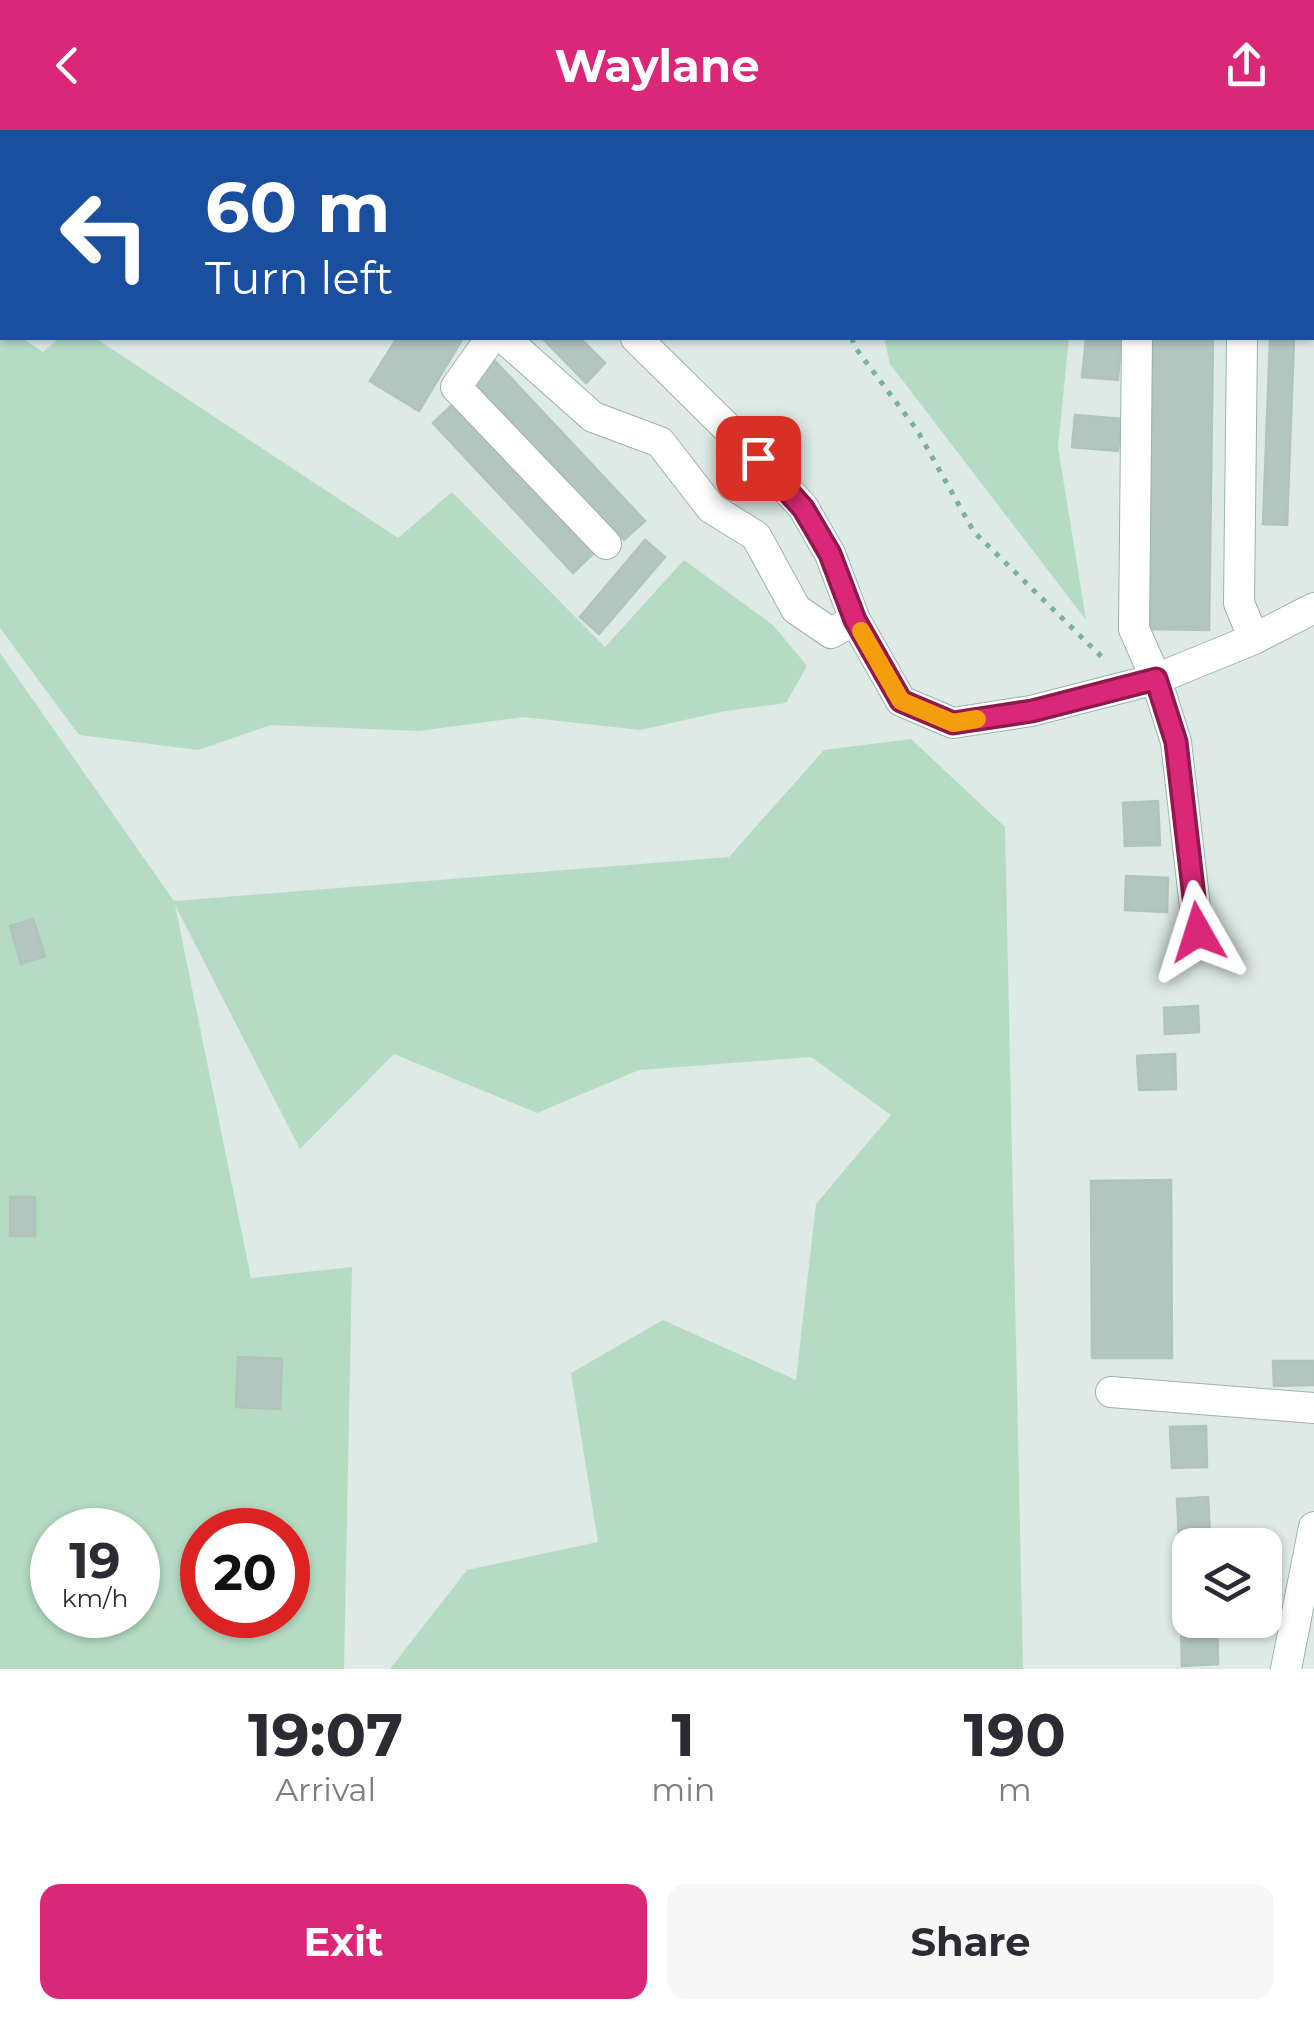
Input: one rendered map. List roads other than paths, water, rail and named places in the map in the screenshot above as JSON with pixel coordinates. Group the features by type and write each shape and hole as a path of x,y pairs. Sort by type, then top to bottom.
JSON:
{"street":[{"path":"490,340 456,388 606,544"},
{"path":"506,340 593,417 660,442 711,508 756,536 796,610 830,633 855,620"},
{"path":"638,340 803,508 830,554 855,620 901,701 953,723 1032,711 1142,684 1254,640 1314,608"},
{"path":"1137,340 1134,628 1142,684 1176,742 1198,932"},
{"path":"1242,340 1239,603 1254,640"},
{"path":"1111,1392 1314,1408"},
{"path":"1286,1669 1314,1527"}]}
